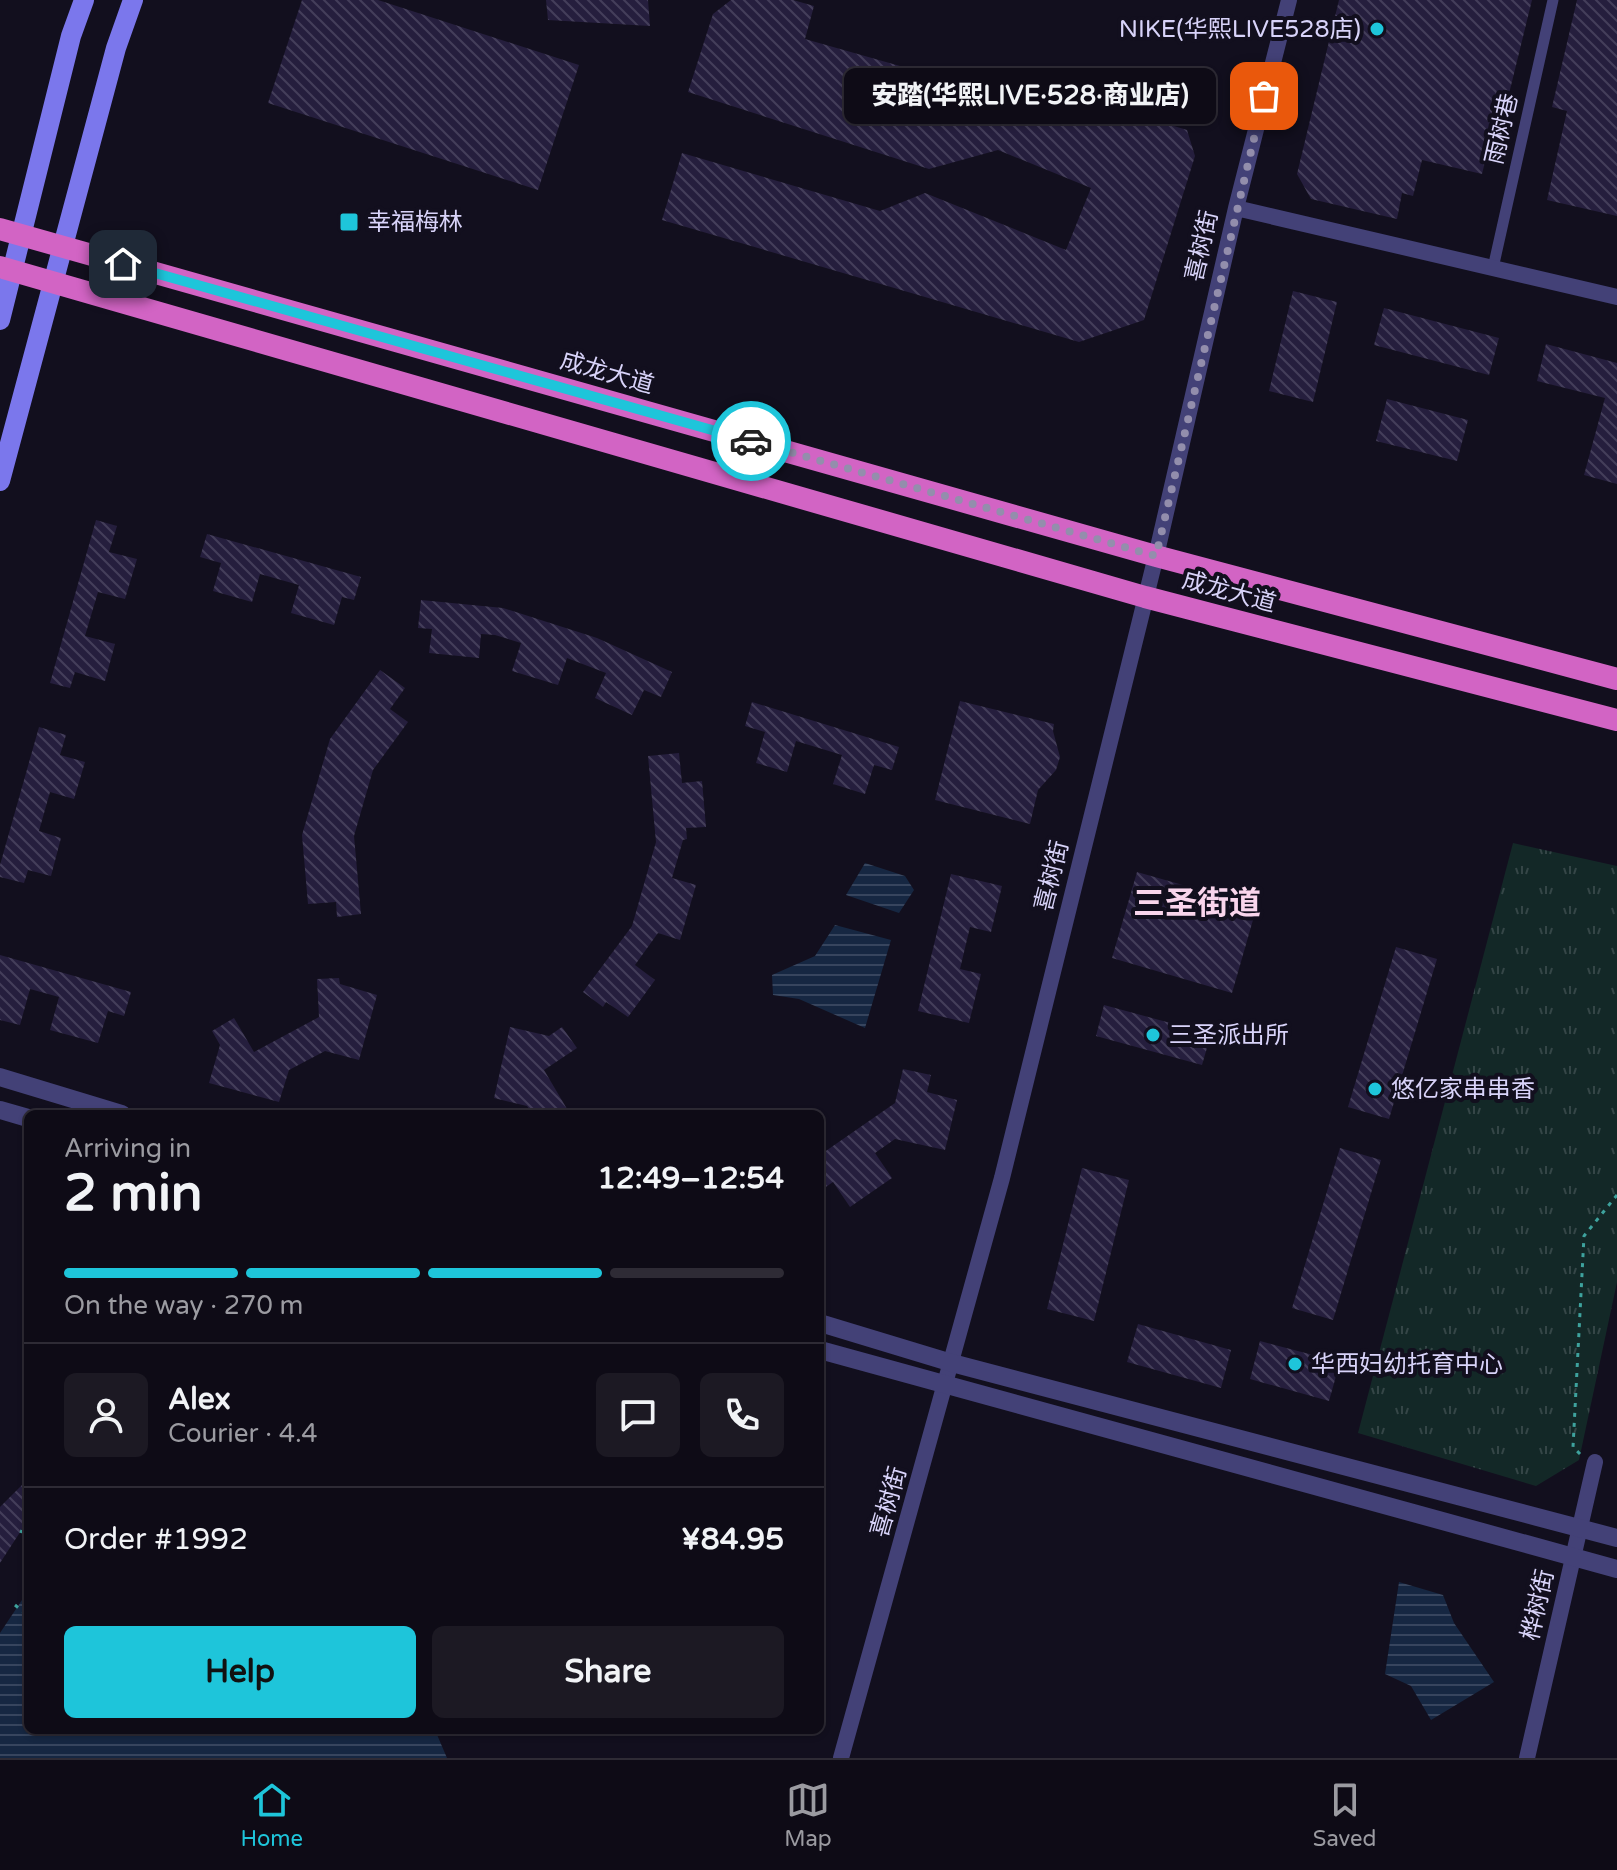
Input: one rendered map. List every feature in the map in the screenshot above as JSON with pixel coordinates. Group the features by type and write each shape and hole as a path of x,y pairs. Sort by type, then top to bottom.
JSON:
{"highway":[{"name":"成龙大道","path":"10,232 1156,556 1617,679"},
{"name":"成龙大道","path":"6,268 1145,597 1617,720"}],"main road":[{"path":"0,320 10,232 84,0"},
{"path":"0,481 116,48 133,0"}],"street":[{"name":"喜树街","path":"841,1758 1002,1178 1289,0"},
{"name":"雨树巷","path":"1493,268 1553,0"},
{"path":"1236,208 1617,297"},
{"path":"0,1077 109,1110"},
{"path":"0,1110 24,1117"},
{"path":"824,1324 952,1363 1617,1538"},
{"path":"824,1351 1617,1569"},
{"name":"桦树街","path":"1527,1758 1594,1465"}],"path":[{"path":"1594,1465 1573,1447 1583,1251 1589,1226 1617,1195"},
{"path":"20,1531 24,1532"},
{"path":"15,1605 24,1613"}],"green space":[{"path":"1513,843 1617,866 1617,1282 1579,1460 1536,1486 1358,1433"}],"water":[{"path":"865,863 905,876 914,890 899,913 846,895"},
{"path":"835,925 891,940 865,1028 799,999 773,995 772,975 815,956"},
{"path":"1399,1582 1443,1595 1454,1623 1494,1682 1431,1720 1411,1686 1385,1674"},
{"path":"24,1597 24,1734 437,1734 447,1758 0,1758 0,1633"}],"building":[{"path":"302,0 378,0 579,65 538,190 268,103"},
{"path":"546,0 648,0 650,26 548,20"},
{"path":"731,0 793,0 814,6 805,39 1002,95 1079,97 1187,130 1195,156 1144,320 1079,342 662,220 682,153 880,211 925,193 1066,250 1091,188 998,150 929,169 688,92 713,14"},
{"path":"1339,0 1532,0 1506,106 1499,105 1482,174 1422,160 1413,196 1402,193 1397,219 1311,199 1297,174"},
{"path":"1577,0 1617,0 1617,216 1547,200 1567,111 1552,107"},
{"path":"1293,291 1337,302 1313,402 1269,391"},
{"path":"1384,308 1499,338 1489,375 1374,345"},
{"path":"1546,344 1617,363 1617,484 1584,475 1605,398 1537,381"},
{"path":"1387,399 1468,420 1457,461 1376,441"},
{"path":"96,520 117,526 109,552 137,559 125,599 98,592 85,636 115,644 105,681 75,672 70,688 50,683"},
{"path":"207,534 361,577 354,600 342,597 334,625 291,613 299,585 260,574 252,602 213,591 221,563 200,557"},
{"path":"421,600 503,608 597,638 672,672 661,697 644,690 632,715 595,698 606,673 567,658 558,685 512,671 521,643 495,635 481,634 479,658 429,653 432,629 418,628"},
{"path":"380,670 405,688 390,709 408,722 373,770 354,836 361,914 337,917 336,902 308,904 302,835 330,739"},
{"path":"960,701 1054,724 1060,757 1056,770 1038,790 1030,824 935,800"},
{"path":"752,702 899,747 892,770 874,765 865,794 833,784 842,755 796,741 787,772 756,763 765,732 745,726"},
{"path":"39,727 66,735 60,755 85,762 74,799 50,792 39,831 61,838 51,876 28,870 24,883 0,877 0,865"},
{"path":"679,753 682,783 702,781 706,827 686,828 687,839 683,840 672,878 696,885 680,940 658,933 635,965 655,980 628,1017 606,1002 603,1007 583,992 632,926 656,842 648,756"},
{"path":"1137,872 1257,906 1232,993 1112,958"},
{"path":"951,874 1002,886 991,932 970,927 960,969 981,974 969,1023 918,1011"},
{"path":"1396,947 1437,959 1389,1119 1348,1107"},
{"path":"0,955 131,992 124,1016 108,1011 98,1043 50,1030 59,997 30,989 20,1025 0,1020"},
{"path":"339,978 340,984 377,995 359,1060 325,1051 289,1070 279,1102 209,1083 220,1045 212,1031 234,1018 254,1052 319,1017 317,979"},
{"name":"三圣派出所","path":"1104,1005 1211,1034 1202,1065 1096,1036"},
{"path":"510,1027 549,1036 562,1027 577,1048 544,1070 568,1110 530,1110 527,1106 494,1098"},
{"path":"903,1069 931,1075 927,1092 957,1100 945,1150 895,1139 875,1153 892,1178 850,1207 833,1182 824,1188 824,1152 895,1103"},
{"path":"1340,1148 1381,1160 1333,1320 1292,1308"},
{"path":"1082,1168 1129,1180 1094,1321 1047,1309"},
{"path":"1138,1324 1231,1350 1221,1388 1127,1362"},
{"path":"1260,1341 1340,1362 1329,1401 1250,1379"},
{"path":"24,1483 24,1526 0,1563 0,1507"}],"way so far":[{"path":"751,441 1156,556 1264,96"}],"place":[{"name":"NIKE(华熙LIVE528店)","path":"1377,29"},
{"name":"安踏(华熙LIVE·528·商业店)","path":"1264,96"},
{"name":"幸福梅林","path":"349,222"},
{"name":"三圣派出所","path":"1153,1035"},
{"name":"悠亿家串串香","path":"1375,1089"},
{"name":"华西妇幼托育中心","path":"1295,1364"}],"district":[{"name":"三圣街道","path":"1197,904"}],"route":[{"path":"123,264 751,441"}]}
